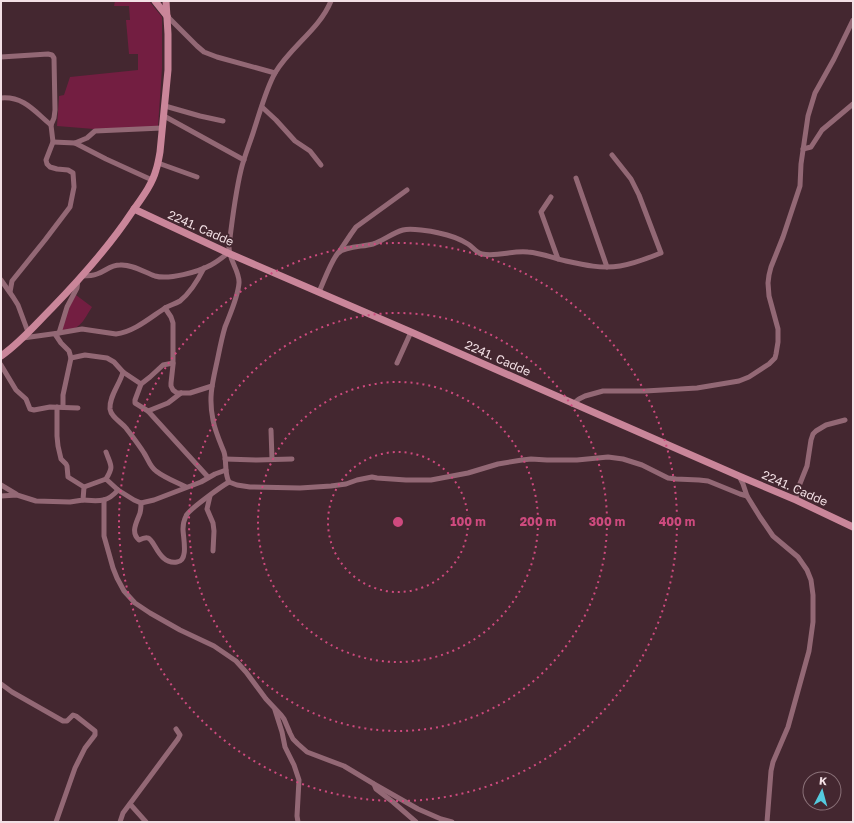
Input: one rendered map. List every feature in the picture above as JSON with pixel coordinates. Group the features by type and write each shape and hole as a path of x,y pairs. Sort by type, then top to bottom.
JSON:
{"street":[{"path":"155,1 167,16 196,46 204,52 276,73"},
{"path":"2,354 28,332 80,278 105,249 134,209 152,180 158,163 165,106 168,53 166,1"},
{"path":"331,1 320,20 289,54 272,79 244,160 238,183 228,253 236,271 239,283 236,297 225,329 210,398 213,421 225,459 227,477 230,482 237,485 250,487 300,488 346,484 372,477 431,480 475,471 498,464 527,460 577,460 608,457 623,459 642,465 668,478 708,481 747,496"},
{"path":"574,403 585,396 603,391 697,388 739,381 756,373 775,358 778,329 769,296 769,275 772,262 783,236 800,186 803,149 808,116 815,93 853,20"},
{"path":"1,57 48,54 52,55 54,58 55,110 51,125 53,142 46,160 50,167 68,170 73,173 74,187 70,207 12,281 10,292"},
{"path":"1,98 17,99 26,103 51,125"},
{"path":"803,149 811,147 822,130 853,104"},
{"path":"165,106 223,121"},
{"path":"262,107 291,136 310,151 321,165"},
{"path":"164,116 244,160"},
{"path":"76,143 87,138 95,131 162,128"},
{"path":"53,142 76,143 106,159 152,180"},
{"path":"338,253 346,249 366,246 403,230 412,230 445,235 468,244 481,254 491,255 523,251 596,267 627,265 661,253 632,180 612,154"},
{"path":"158,163 197,177"},
{"path":"576,178 607,267"},
{"path":"320,292 332,263 356,227 407,190"},
{"path":"551,197 541,212 558,259"},
{"name":"2241. Cadde","path":"134,209 228,253 796,500 853,527"},
{"path":"80,278 99,274 111,266 120,265 126,265 162,278 176,276 212,265 228,253"},
{"path":"22,338 57,334 82,329 110,334 121,334 132,330 179,301 188,293 204,268"},
{"path":"80,278 77,288 67,306 57,334 61,343 69,351 71,358 60,407 56,436 61,459 67,466 68,477 84,487"},
{"path":"1,280 18,305 28,332"},
{"path":"166,308 173,323 173,362 171,386 173,390 177,393 190,393 212,386"},
{"path":"397,362 411,332"},
{"path":"71,358 84,355 107,358 114,362 123,372 141,384"},
{"path":"173,362 163,366 141,384 135,402 148,411 208,478"},
{"path":"1,365 16,390 26,399 30,409 34,410 44,407 78,408"},
{"path":"123,372 112,398 110,407 111,413 126,428 155,471 186,487"},
{"path":"148,411 168,403 181,393"},
{"path":"796,500 799,486 808,461 813,434 826,425 845,420"},
{"path":"271,430 272,460"},
{"path":"106,452 111,469 106,479"},
{"path":"225,459 292,459"},
{"path":"106,479 118,490 141,503 154,500 201,482 226,470"},
{"path":"738,476 743,484 747,496 773,536 798,557 807,570 811,580 813,595 813,622 810,651 788,728 773,762 767,822"},
{"path":"84,487 106,479"},
{"path":"141,503 140,513 134,526 136,538 139,540 148,538 164,558 173,562 178,562 182,560 184,554 183,526 189,512 221,487 230,482"},
{"path":"1,486 17,495 36,500 70,502 83,500 104,500 114,495 118,490"},
{"path":"83,500 84,487"},
{"path":"1,496 17,495"},
{"path":"210,496 207,509 213,523 213,551"},
{"path":"104,500 104,529 106,541 117,578 129,597 141,608 180,630 214,646 230,656 241,666 258,691 284,719 293,739 308,752 344,766 418,809 452,822"},
{"path":"1,684 12,692 63,721 67,721 73,715 95,731 95,734 85,748 75,768 56,822"},
{"path":"275,709 286,747 298,775 298,822"},
{"path":"120,822 123,813 178,739 180,735 176,730"},
{"path":"374,784 376,789 416,822"},
{"path":"130,804 146,822"}],"shaded area":[{"path":"115,1 149,1 162,17 162,68 158,127 94,129 57,126 59,96 64,95 70,77 138,70 138,54 129,54 126,20 130,20 129,6 114,6"},
{"path":"76,295 92,307 77,327 62,330 68,309"}]}
